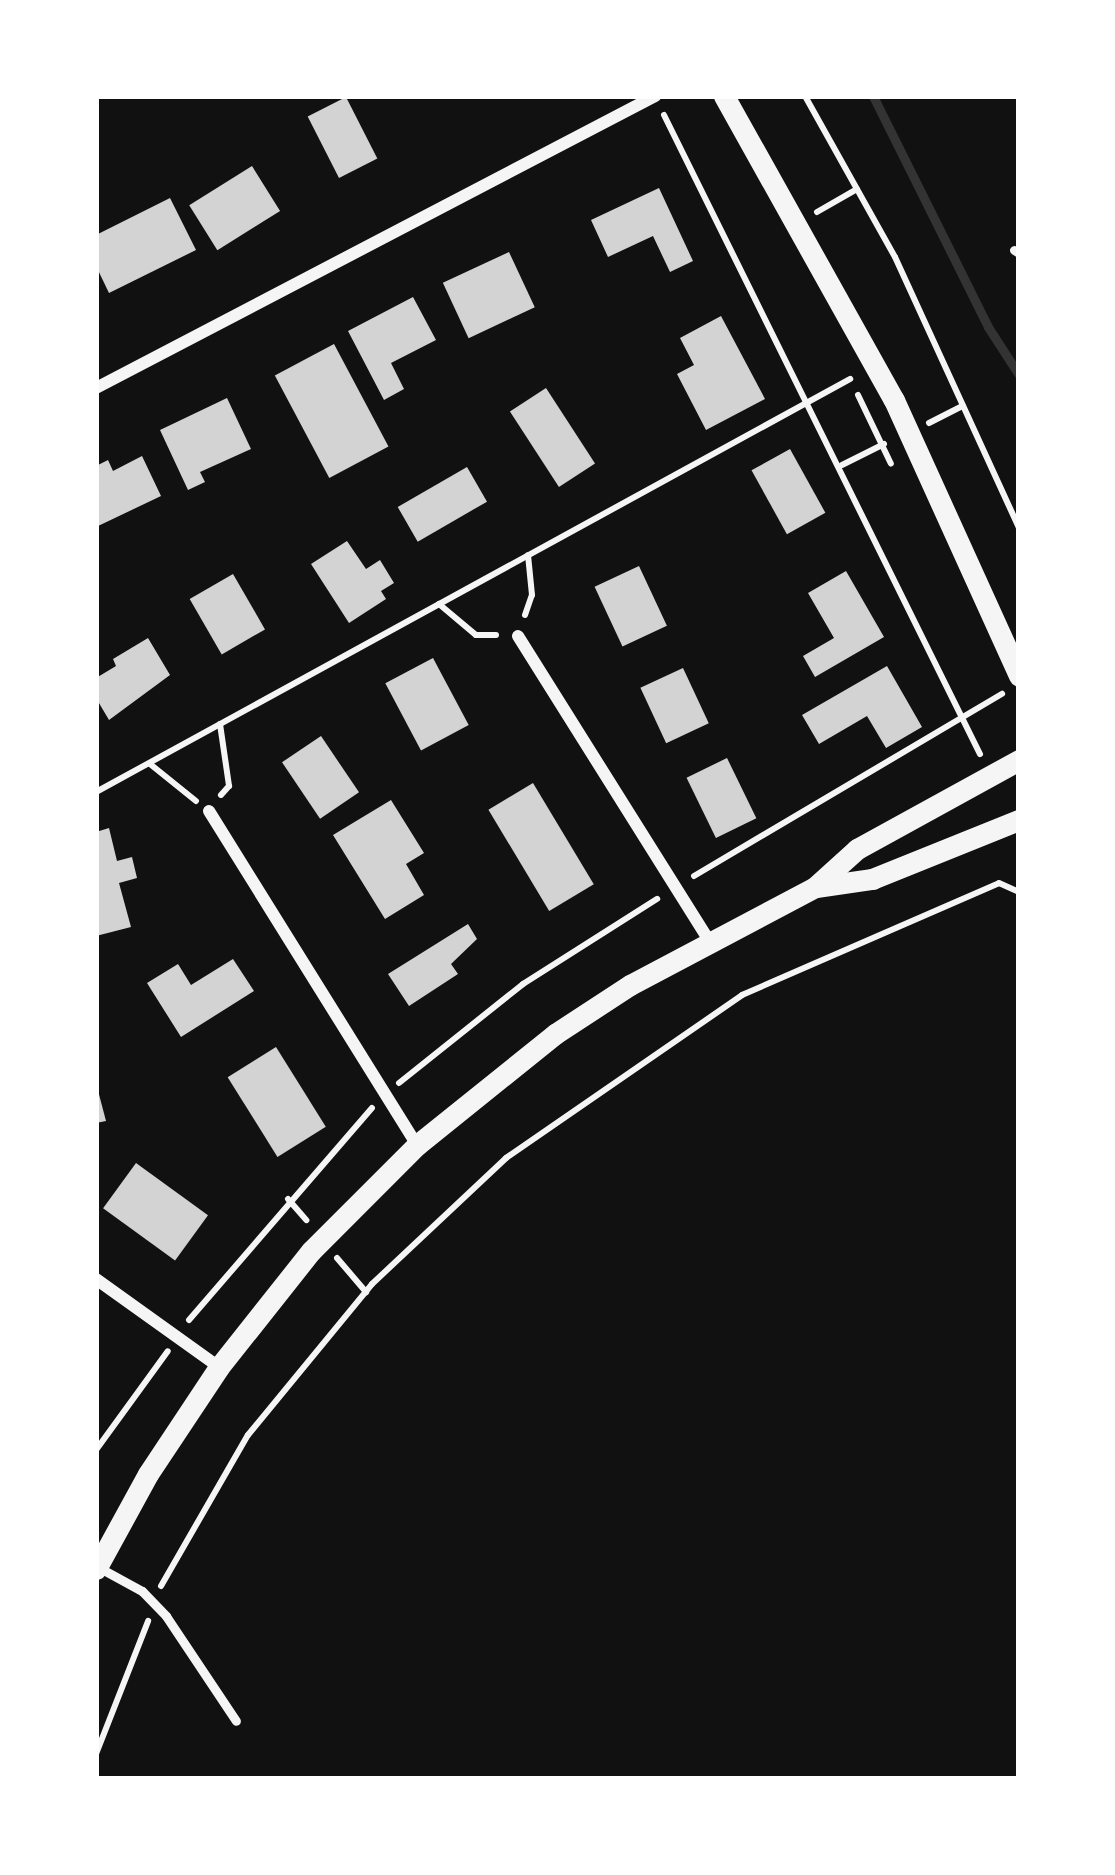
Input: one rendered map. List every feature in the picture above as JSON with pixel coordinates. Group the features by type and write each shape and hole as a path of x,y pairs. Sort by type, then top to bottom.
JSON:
{"street":[{"path":"96,388 654,96"},
{"path":"724,96 886,382 1019,676"},
{"path":"518,636 708,940"},
{"path":"97,1568 148,1474 219,1367 311,1251 417,1144 555,1034 708,940 815,887 857,849 1019,760"},
{"path":"209,811 417,1144"},
{"path":"815,887 872,879 1019,820"},
{"path":"96,1280 219,1367"}],"lane":[{"path":"97,1568 154,1604 236,1721"}],"path":[{"path":"654,96 961,715 1019,686"},
{"path":"805,96 895,257 1019,528"},
{"path":"96,791 850,379"},
{"path":"440,604 476,635 518,636 532,595 528,555"},
{"path":"148,763 209,811 229,786 220,724"},
{"path":"96,1754 154,1604 248,1435 372,1285 506,1158 742,995 999,884 1019,892"}],"building":[{"path":"346,97 377,158 339,178 308,117"},
{"path":"252,166 280,211 217,250 189,205"},
{"path":"659,188 693,261 670,272 653,236 608,257 591,220"},
{"path":"170,198 196,250 109,293 96,266 96,235"},
{"path":"509,252 535,307 469,338 443,283"},
{"path":"413,297 436,340 391,363 404,389 384,400 348,331"},
{"path":"721,316 765,399 706,430 677,374 694,365 680,338"},
{"path":"334,344 388,446 329,478 275,375"},
{"path":"546,388 595,463 559,487 510,411"},
{"path":"227,398 251,449 200,472 205,482 188,490 160,430"},
{"path":"790,449 825,513 787,534 752,470"},
{"path":"142,456 161,496 96,527 96,466 108,460 113,471"},
{"path":"467,467 487,502 418,542 398,507"},
{"path":"347,541 366,569 380,560 394,583 381,591 386,599 349,623 311,564"},
{"path":"639,566 667,626 622,647 595,587"},
{"path":"846,571 884,637 815,677 803,656 834,638 808,593"},
{"path":"233,574 265,629 222,654 190,599"},
{"path":"148,638 170,675 109,720 96,698 96,678 116,666 113,659"},
{"path":"433,658 469,725 421,750 385,683"},
{"path":"887,666 922,727 886,748 867,716 819,744 802,715"},
{"path":"683,668 709,723 666,743 640,688"},
{"path":"321,736 359,792 320,819 282,762"},
{"path":"727,758 756,818 716,838 687,778"},
{"path":"533,783 594,884 549,911 488,810"},
{"path":"391,800 424,853 406,864 424,895 385,919 333,835"},
{"path":"109,828 117,861 132,857 137,878 119,883 131,927 96,936 96,832"},
{"path":"468,924 477,939 451,964 458,974 409,1006 388,974"},
{"path":"233,959 254,991 181,1037 147,983 178,964 191,985"},
{"path":"276,1047 326,1127 277,1157 228,1077"},
{"path":"96,1083 106,1121 96,1123"},
{"path":"136,1163 208,1215 175,1261 103,1208"}],"waterway":[{"path":"873,96 988,327 1019,375"}]}
